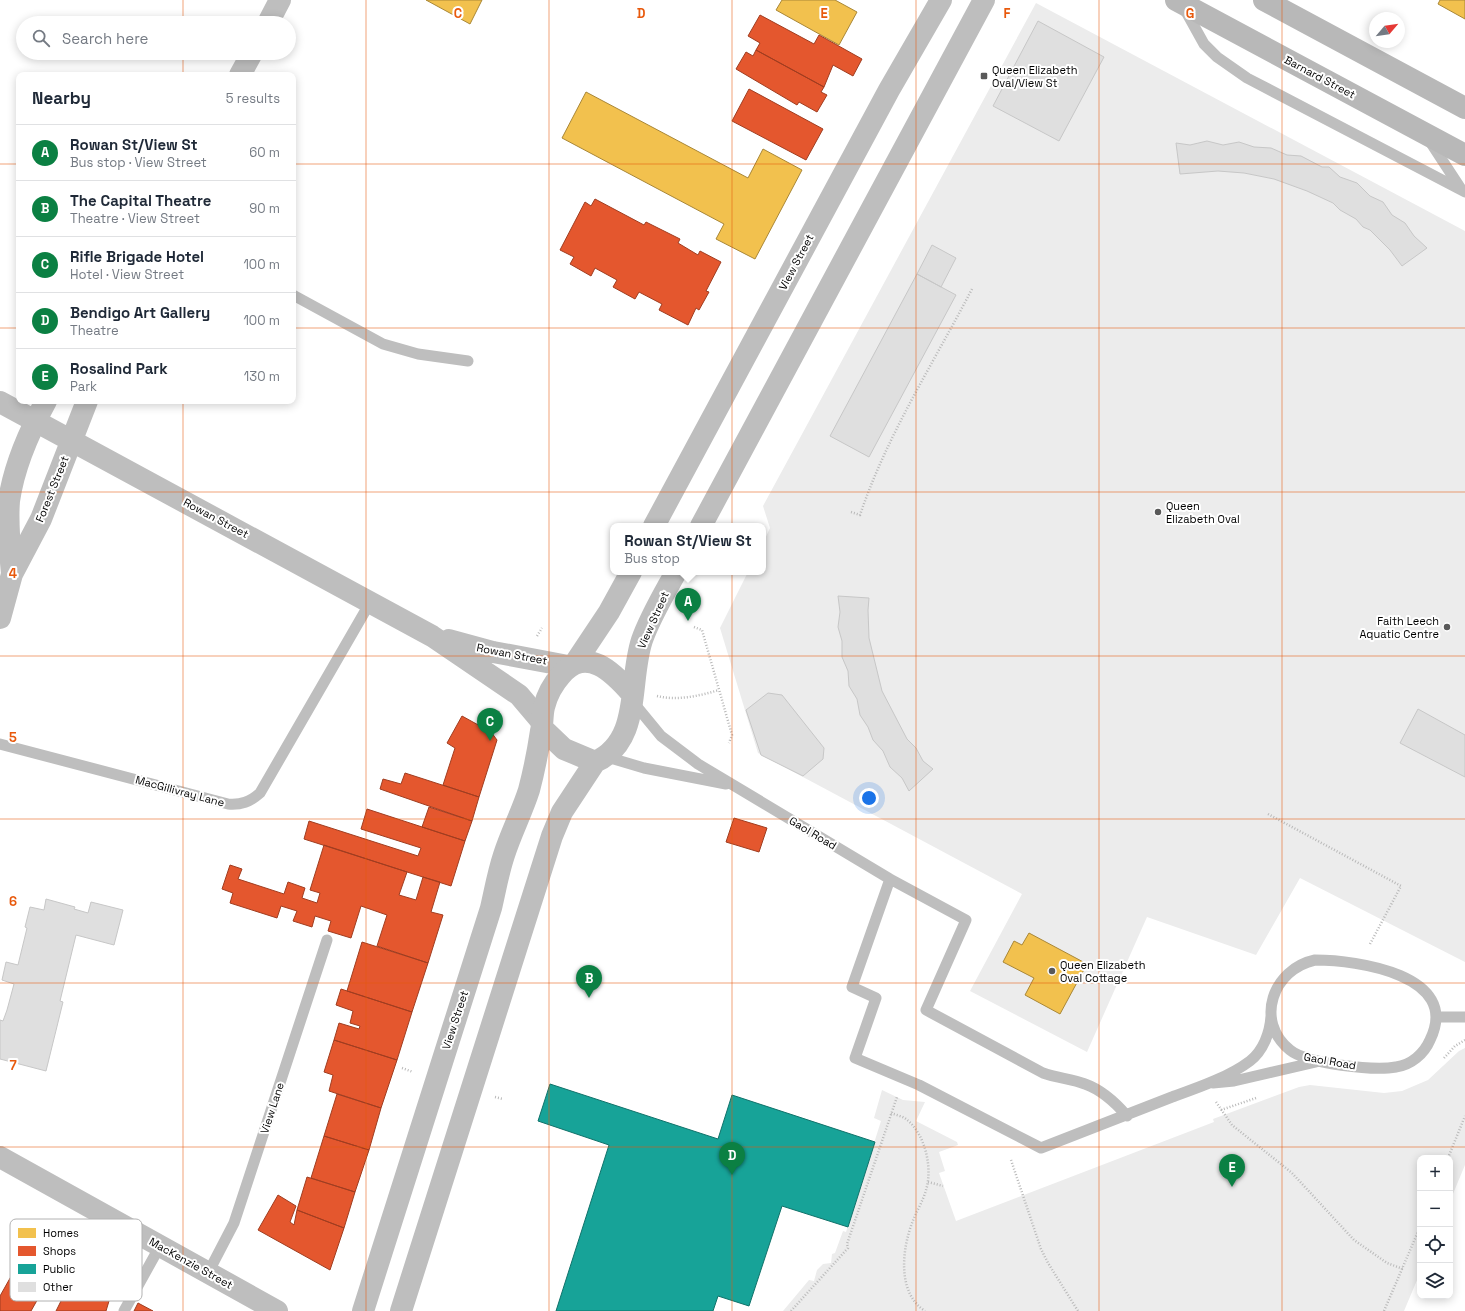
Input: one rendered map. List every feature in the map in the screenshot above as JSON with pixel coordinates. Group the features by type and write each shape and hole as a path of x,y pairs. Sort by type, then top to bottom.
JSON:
{"main road":[{"path":"1264,0 1465,108"},
{"name":"Barnard Street","path":"1179,2 1465,155"}],"street":[{"path":"272,16 280,0"},
{"name":"View Street","path":"656,523 889,90 941,0"},
{"path":"703,523 984,0"},
{"path":"242,72 248,60"},
{"name":"Rowan Street","path":"0,402 371,601 432,636 519,696 542,725"},
{"name":"Forest Street","path":"12,574 9,531 9,501 18,462 35,421 44,404"},
{"name":"Forest Street","path":"0,618 12,574 41,519 86,404"},
{"path":"601,760 564,749 542,725 549,692 556,680 572,664 609,612 629,575"},
{"name":"View Street","path":"632,698 637,658 642,640 674,575"},
{"name":"Rowan Street","path":"432,636 493,652 572,664"},
{"path":"401,1311 552,836 562,812 601,760 623,736 630,719 632,698 619,679 600,665 588,662 572,664"},
{"name":"View Street","path":"363,1311 491,908 504,856 528,792 542,725"},
{"name":"MacKenzie Street","path":"0,1157 111,1219"},
{"name":"MacKenzie Street","path":"142,1236 277,1311"}],"lane":[{"path":"1179,2 1204,44 1217,57 1247,78 1463,191"},
{"path":"1424,133 1463,191"},
{"path":"296,297 383,344 418,354 468,361"},
{"name":"MacGillivray Lane","path":"0,744 228,804 238,805 246,803 260,793 371,601"},
{"name":"Gaol Road","path":"632,698 656,730 672,745 698,764 890,879 966,920 926,1010 1043,1073 1060,1079 1087,1084 1114,1101 1127,1116"},
{"name":"Gaol Road","path":"601,760 736,787"},
{"path":"890,879 852,987 876,998 855,1058 903,1078 1041,1148 1207,1084 1249,1062 1256,1056 1264,1043 1270,1028 1271,1016"},
{"name":"View Lane","path":"208,1272 234,1223 327,940"},
{"name":"Gaol Road","path":"1328,960 1363,964 1409,978 1428,996 1436,1017 1436,1027 1423,1052 1416,1059 1398,1067 1376,1069 1318,1061 1306,1058 1290,1050 1277,1036 1271,1016 1271,1006 1275,992 1289,972 1305,962 1328,960"},
{"path":"1436,1017 1465,1018"},
{"path":"1207,1084 1234,1081 1318,1061"},
{"path":"142,1278 160,1246"},
{"path":"124,1311 130,1301"}],"path":[{"path":"851,512 860,515 872,481 896,429 972,289"},
{"path":"694,627 702,630 732,735 729,743"},
{"path":"657,696 670,699 706,694 719,690"},
{"path":"494,723 502,705"},
{"path":"1268,814 1401,886 1370,944"},
{"path":"791,1311 848,1248 847,1244 903,1078"},
{"path":"1207,1084 1216,1102 1232,1125 1292,1174 1354,1240 1387,1263 1403,1269"},
{"path":"891,1113 906,1119 918,1134 929,1169 926,1190 908,1236 904,1265 905,1280 908,1291 914,1302 925,1311"},
{"path":"1449,1155 1465,1116"},
{"path":"1011,1160 1045,1256 1078,1311"},
{"path":"928,1182 943,1186"},
{"path":"1384,1311 1417,1234"}],"shaded area":[{"path":"1036,3 1465,231 1465,962 1300,878 1256,955 1147,917 1087,1052 970,991 1022,894 758,753 720,628 746,575 766,575 766,537 770,528 763,506"},
{"path":"1465,1048 1465,1165 1453,1194 1453,1155 1417,1155 1417,1280 1404,1311 783,1311 809,1280 814,1281 817,1270 823,1264 831,1263 832,1254 835,1253 843,1231 846,1232 881,1121 874,1118 882,1090 903,1100 925,1102 916,1121 957,1142 958,1145 939,1152 945,1171 939,1173 956,1221 1214,1122 1213,1119 1299,1087 1310,1085 1384,1093 1402,1091 1428,1080 1459,1051"}],"building: Homes":[{"path":"426,0 482,0 470,24"},
{"path":"782,0 835,0 857,12 839,45 776,10"},
{"path":"1440,0 1465,0 1465,19 1438,4"},
{"path":"586,92 748,178 763,149 802,170 755,259 716,239 724,224 562,138"},
{"name":"Queen Elizabeth Oval Cottage","path":"1029,933 1087,964 1060,1014 1025,995 1034,978 1003,962 1014,941 1022,945"}],"building: Shops":[{"path":"760,15 814,44 819,35 862,59 853,76 833,65 824,87 756,50 760,43 748,36"},
{"path":"756,50 824,87 821,92 827,95 817,112 799,102 797,105 736,69 746,52 753,56"},
{"path":"749,89 823,129 806,160 732,121"},
{"path":"595,199 644,225 646,222 680,239 678,243 698,255 700,251 721,262 706,291 709,292 699,310 696,308 688,325 659,310 662,304 639,292 635,299 613,287 617,280 595,268 591,276 570,264 574,257 560,250 585,202 591,206"},
{"path":"462,716 491,732 497,740 479,797 443,785 455,748 447,743"},
{"path":"405,773 479,797 472,821 380,789 383,779 401,784"},
{"path":"429,807 472,821 465,841 422,827"},
{"path":"367,809 465,841 451,886 304,839 309,821 418,856 421,848 361,829"},
{"path":"734,818 767,828 759,852 726,842"},
{"path":"324,845 407,872 399,895 416,900 423,877 440,882 431,912 443,915 428,963 377,946 387,915 361,906 351,938 328,931 331,921 315,916 312,927 293,921 297,911 281,906 277,918 230,903 233,893 222,889 230,865 242,869 238,879 284,894 288,882 305,888 302,898 317,903 320,893 310,890"},
{"path":"362,942 428,963 412,1012 347,991"},
{"path":"341,989 412,1012 397,1060 334,1040 339,1023 359,1029 360,1026 350,1023 353,1011 336,1005"},
{"path":"334,1040 397,1060 381,1108 329,1091 333,1075 324,1072"},
{"path":"337,1094 381,1108 369,1150 324,1136"},
{"path":"324,1136 369,1150 355,1192 311,1178"},
{"path":"307,1177 355,1192 344,1228 297,1210"},
{"path":"278,1195 296,1206 290,1222 294,1225 297,1210 344,1228 330,1270 258,1230"},
{"path":"10,1278 10,1301 37,1301 31,1311 0,1311 0,1296"},
{"path":"61,1301 109,1301 106,1311 56,1311"},
{"path":"138,1303 153,1311 134,1311"}],"building: Public":[{"path":"550,1084 718,1139 732,1095 875,1142 848,1227 782,1206 749,1306 718,1296 713,1311 556,1311 609,1145 538,1121"}],"building: Other":[{"path":"1038,21 1104,57 1059,141 993,106"},
{"path":"1207,141 1223,145 1239,142 1254,147 1271,148 1287,155 1301,156 1322,167 1329,167 1340,177 1357,183 1370,196 1383,202 1392,215 1405,223 1414,236 1427,248 1402,266 1390,250 1370,230 1363,227 1356,219 1340,210 1333,203 1307,191 1274,179 1244,173 1218,171 1180,174 1176,143 1190,145"},
{"path":"932,245 956,258 941,287 917,274"},
{"path":"917,274 956,295 869,457 830,436"},
{"path":"838,596 869,598 869,638 882,691 907,739 916,748 923,761 933,769 909,791 902,778 890,767 883,751 873,740 868,727 860,715 857,699 849,686 848,671 842,657 842,641 838,627 840,612"},
{"path":"768,693 782,695 824,748 823,759 803,776 761,755 746,710"},
{"path":"1418,709 1465,735 1465,777 1400,743"},
{"path":"46,899 75,907 74,909 88,913 91,902 123,910 114,945 76,935 60,1001 63,1002 46,1071 0,1059 0,1020 3,1021 14,984 2,980 6,962 18,965 27,928 25,927 30,907 44,910"}],"place":[{"name":"Queen Elizabeth Oval/View St","path":"984,76"},
{"name":"Queen Elizabeth Oval","path":"1158,512"},
{"name":"Rowan St/View St","path":"688,621"},
{"name":"Faith Leech Aquatic Centre","path":"1447,627"},
{"name":"Rifle Brigade Hotel","path":"490,741"},
{"name":"Queen Elizabeth Oval Cottage","path":"1052,971"},
{"name":"The Capital Theatre","path":"589,998"},
{"name":"Bendigo Art Gallery","path":"732,1175"},
{"name":"Rosalind Park","path":"1232,1187"}]}
